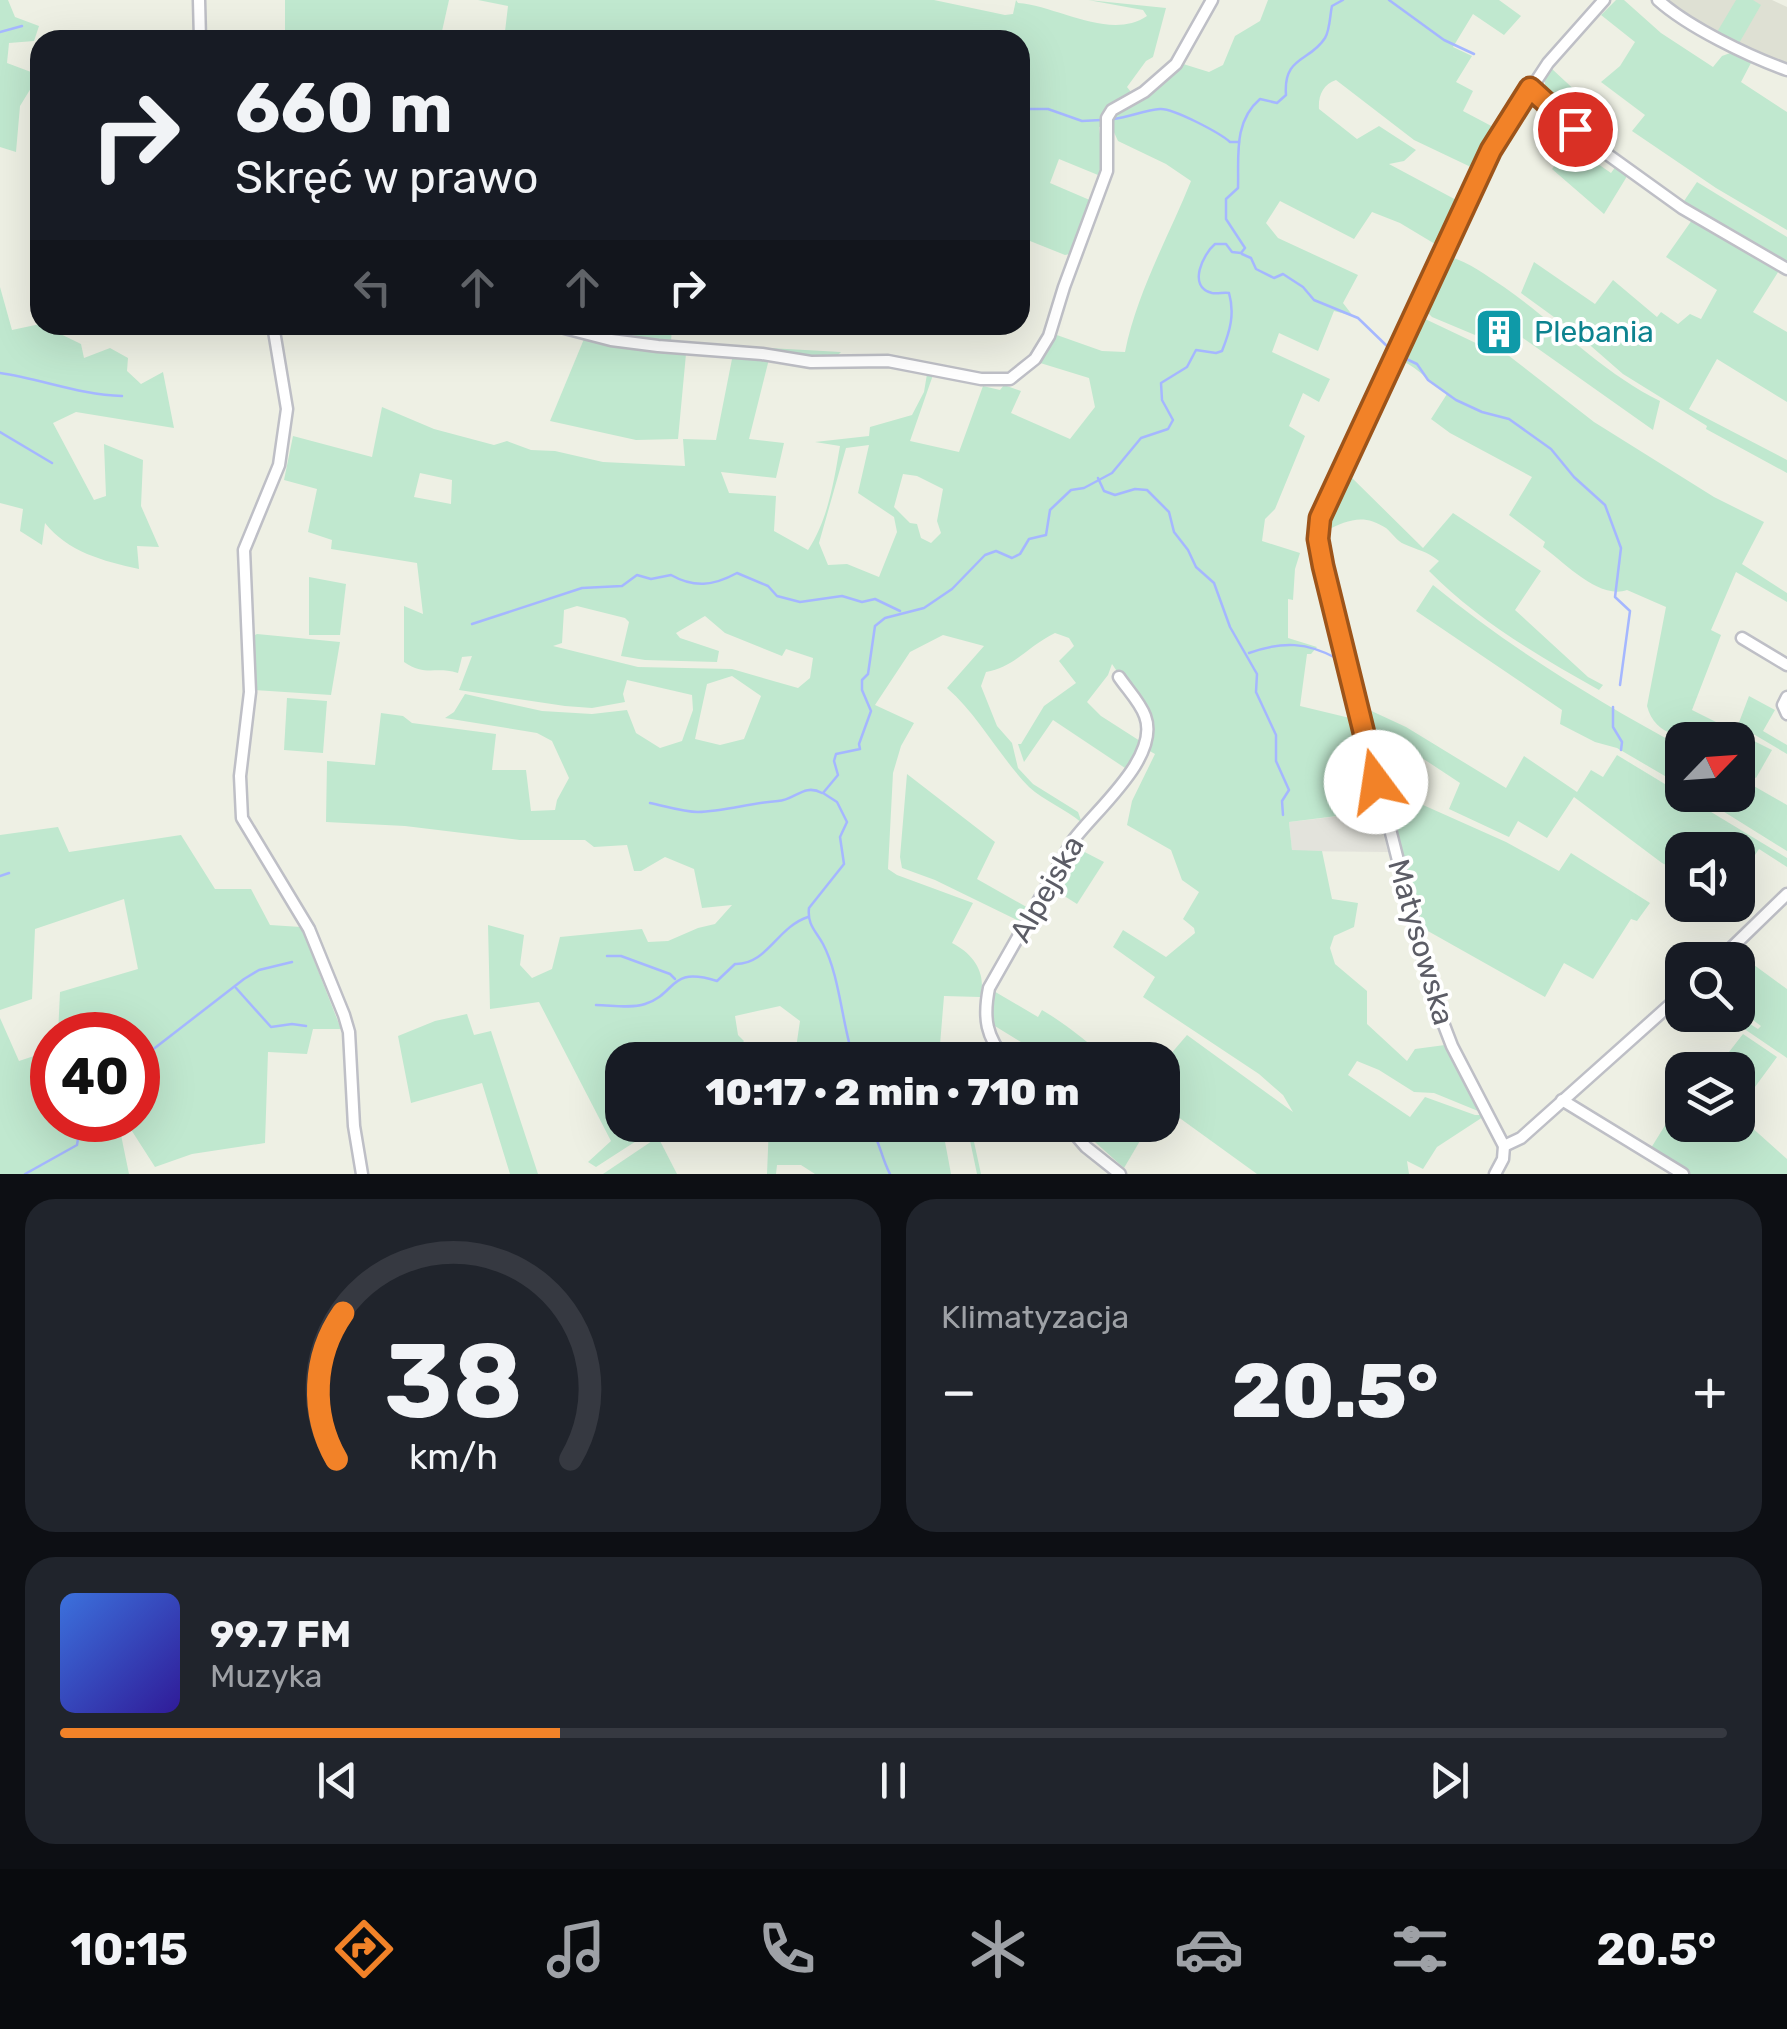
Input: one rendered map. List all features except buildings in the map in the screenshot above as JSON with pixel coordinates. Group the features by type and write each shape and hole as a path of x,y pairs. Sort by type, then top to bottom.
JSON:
{"street":[{"path":"199,0 200,30"},
{"path":"592,335 811,362 888,361 981,379 1010,378 1035,359 1050,336 1107,171 1107,118 1112,110 1144,92 1176,64 1212,0"},
{"name":"Matysowska","path":"1504,1146 1452,1046 1432,994 1334,618 1318,528 1328,496 1491,150 1530,88 1604,0"},
{"path":"1658,0 1677,16 1735,48 1787,70"},
{"path":"1530,88 1593,144 1682,208 1787,269"},
{"path":"275,335 287,408 274,482 244,550 250,692 240,800 242,818 309,929 344,1015 349,1032 354,1126 362,1174"},
{"path":"1742,638 1787,665"},
{"name":"Alpejska","path":"994,1042 987,1031 985,1007 990,988 1072,842 1122,786 1142,752 1147,725 1144,714 1118,677"},
{"path":"1787,697 1783,705 1787,714"},
{"path":"1738,942 1787,894"},
{"path":"1495,1174 1503,1159 1504,1146 1516,1142 1665,1009"},
{"path":"1562,1100 1683,1174"},
{"path":"1082,1142 1120,1174"}],"shaded area":[{"path":"1661,0 1772,0 1787,7 1787,67 1739,48"},
{"path":"1377,812 1388,852 1292,851 1289,822"}],"green space":[{"path":"0,0 8,0 15,17 39,26 38,30 30,30 30,41 9,43 7,63 30,72 30,90 20,106 16,152 0,147"},
{"path":"285,0 449,0 442,30 285,30"},
{"path":"478,0 934,0 1005,15 1013,14 1016,0 1100,24 1117,25 1147,16 1143,10 1088,0 1166,8 1153,57 1127,87 1145,96 1168,79 1180,63 1209,72 1223,65 1235,36 1260,21 1268,0 1499,0 1521,16 1504,35 1473,14 1453,47 1472,56 1456,82 1473,91 1463,111 1497,129 1475,169 1414,140 1336,80 1321,95 1319,109 1357,139 1379,126 1416,150 1404,161 1389,164 1460,202 1440,247 1400,223 1372,212 1354,239 1280,201 1266,223 1278,238 1358,275 1343,303 1353,316 1334,311 1318,351 1279,333 1272,352 1330,379 1319,402 1303,393 1289,426 1305,436 1275,509 1265,519 1262,541 1300,553 1293,600 1288,599 1288,638 1317,647 1307,654 1300,706 1354,719 1369,772 1353,814 1289,822 1292,850 1322,851 1332,899 1358,903 1354,927 1334,936 1330,948 1335,964 1367,991 1367,1024 1407,1061 1415,1049 1445,1045 1481,1108 1478,1111 1434,1093 1414,1092 1357,1061 1348,1075 1410,1117 1425,1097 1475,1115 1486,1115 1437,1147 1423,1169 1407,1161 1409,1174 1257,1174 1180,1118 1180,1043 1187,1035 1293,1112 1283,1095 1259,1074 1143,997 1155,977 1113,947 1123,930 1166,957 1195,933 1183,919 1199,892 1182,880 1171,850 1127,825 1132,801 1155,754 1146,749 1153,725 1112,664 1087,702 1140,741 1128,770 1053,720 1024,762 1018,744 1044,706 1076,683 1059,661 1074,646 1069,638 1055,633 1005,666 986,672 981,686 997,726 1012,743 1018,768 1033,784 1078,812 1082,823 1029,787 947,688 984,646 943,635 910,652 875,705 914,723 901,746 893,773 888,869 973,903 952,943 977,966 982,989 980,997 944,996 940,1042 797,1042 800,1021 780,1006 735,1016 743,1042 605,1042 605,1129 539,1002 490,1009 488,925 524,935 520,965 532,978 552,969 560,937 642,929 648,942 668,941 715,924 732,905 702,908 694,869 665,857 634,871 627,845 594,847 585,840 520,840 405,826 326,822 327,761 375,765 381,713 403,716 412,723 496,734 492,770 526,770 531,811 555,810 569,778 552,741 537,733 445,718 454,712 465,694 542,711 592,714 627,710 636,733 660,748 682,741 693,710 692,695 627,680 625,702 592,708 565,706 459,690 472,656 462,657 458,673 418,669 404,662 404,606 423,614 417,563 331,549 332,540 308,532 317,489 284,480 293,436 372,457 382,407 434,429 494,445 507,441 531,450 603,462 685,466 683,439 716,440 732,359 769,359 749,439 784,443 776,478 721,472 729,493 776,496 774,531 808,550 825,513 840,446 815,442 869,436 870,427 912,415 924,392 927,374 933,375 910,441 959,452 983,386 1000,390 1004,385 1021,391 1011,413 1070,439 1095,407 1089,378 1037,362 1054,334 1102,351 1125,352 1145,287 1191,181 1118,141 1112,128 1099,127 1105,171 1098,175 1059,159 1050,183 1092,201 1070,254 1030,241 1030,30 505,30 508,6","holes":["869,445 858,493 894,517 897,532 879,577 847,564 828,565 819,543 846,448","420,473 452,480 451,504 414,497","903,474 917,476 943,489 937,521 941,533 931,543 921,538 917,524 910,523 894,507","577,606 629,622 621,656 717,662 719,651 680,638 676,633 705,616 725,633 782,656 786,649 813,658 810,678 798,688 732,669 638,667 553,646 562,643 564,610","732,676 761,696 744,739 720,745 695,739 707,684"]},
{"path":"1616,0 1624,0 1661,33 1713,67 1722,56 1733,52 1752,61 1741,82 1787,112 1787,230 1632,131 1645,115 1601,82 1620,66 1635,42 1601,15"},
{"path":"1736,0 1753,0 1761,5 1738,45 1717,32"},
{"path":"1552,69 1594,108 1582,124 1541,85 1545,85"},
{"path":"1579,136 1587,144 1582,153 1611,173 1616,166 1629,173 1604,214 1552,169"},
{"path":"1697,182 1787,237 1787,265 1682,204"},
{"path":"1692,220 1780,269 1753,312 1787,332 1787,402 1717,359 1689,409 1787,460 1787,473 1706,429 1707,426 1623,374 1521,293 1534,262 1595,304 1613,280 1657,317 1661,312 1678,324 1690,314 1701,319 1717,290 1666,257"},
{"path":"1450,257 1504,287 1600,362 1660,401 1653,430 1489,314 1475,335 1432,317 1424,309"},
{"path":"0,287 12,330 30,326 30,335 63,335 81,344 84,358 110,348 128,358 127,371 141,384 163,372 174,428 76,412 53,423 94,500 106,496 104,444 143,460 141,506 159,547 137,546 139,569 75,548 45,523 42,545 20,531 23,509 0,503"},
{"path":"1421,317 1501,355 1504,352 1594,422 1714,497 1764,522 1742,564 1787,593 1787,602 1736,572 1711,630 1721,635 1692,710 1716,722 1665,722 1665,730 1652,719 1647,706 1666,607 1627,590 1616,592 1594,585 1543,547 1545,542 1509,515 1532,477 1431,419 1447,394 1402,361"},
{"path":"630,335 671,335 671,342"},
{"path":"584,339 686,354 678,439 636,440 550,421"},
{"path":"769,348 841,352 835,358 815,359 770,352"},
{"path":"1348,474 1423,548 1453,513 1541,571 1515,610 1588,677 1603,685 1599,690 1487,621 1429,571 1439,561 1401,543 1386,528 1356,520 1325,531"},
{"path":"309,577 346,584 340,635 309,635"},
{"path":"1433,585 1554,672 1665,738 1665,776 1617,748 1595,742 1560,724 1562,710 1416,611"},
{"path":"253,636 340,642 331,695 254,690"},
{"path":"1749,696 1775,710 1763,731 1787,745 1787,754 1755,735 1755,722 1739,722"},
{"path":"287,698 327,701 323,753 284,750"},
{"path":"1365,708 1406,727 1506,788 1524,756 1577,792 1591,770 1603,777 1617,755 1665,784 1665,812 1711,812 1744,832 1665,832 1665,864 1574,797 1547,838 1518,821 1509,837 1449,809 1460,783 1407,748 1369,730"},
{"path":"1755,742 1772,750 1755,778"},
{"path":"907,774 995,842 977,879 1030,909 1021,922 902,868"},
{"path":"1755,787 1787,805 1787,851 1724,812 1755,812"},
{"path":"1385,788 1506,842 1559,871 1571,853 1650,903 1637,921 1631,919 1593,979 1564,963 1545,997 1419,926"},
{"path":"58,827 69,852 181,835 215,889 251,889 270,925 301,927 341,1029 313,1029 307,1054 268,1052 265,1143 192,1154 155,1167 139,1142 160,1142 160,1012 59,1012 60,992 138,969 124,899 35,929 32,999 0,1010 0,835"},
{"path":"1755,839 1787,858 1787,867 1759,849 1755,855"},
{"path":"1073,846 1104,862 1077,904 1050,887"},
{"path":"1755,966 1787,989 1787,1058 1749,1032 1761,1026 1755,1022"},
{"path":"992,990 1038,1017 1042,1010 1087,1042 1021,1042 990,1023"},
{"path":"467,1014 474,1035 491,1031 538,1174 510,1174 482,1083 411,1103 398,1036 435,1021"},
{"path":"0,1018 19,1061 30,1057 30,1142 122,1142 129,1174 0,1174"},
{"path":"1743,1034 1777,1057 1755,1087 1755,1052 1729,1052"},
{"path":"1665,1125 1665,1142 1755,1142 1755,1130 1787,1159 1787,1174 1687,1174 1651,1148"},
{"path":"610,1142 635,1142 596,1167 588,1162"},
{"path":"651,1142 661,1142 677,1174 603,1174"},
{"path":"768,1142 945,1142 951,1174 815,1174 801,1165 777,1165 776,1174 767,1174"},
{"path":"970,1142 974,1142 981,1174 977,1174"},
{"path":"1095,1142 1139,1142 1124,1168"}],"waterway":[{"path":"849,1042 833,971 811,923 809,908 844,864 840,837 847,822 837,802 823,793 838,775 836,754 860,749 871,711 862,680 868,674 875,626 885,618 924,608 952,589 985,555 996,551 1012,558 1020,554 1029,539 1046,535 1050,510 1071,490 1084,488 1112,473 1141,438 1168,429 1173,420 1162,400 1161,383 1187,367 1196,350 1222,351 1229,329 1229,293 1204,290 1199,277 1202,262 1215,244 1226,244 1232,252 1241,253 1245,248 1226,219 1226,199 1238,188 1239,140 1245,118 1260,99 1277,103 1286,95 1286,82 1293,66 1319,46 1329,26 1332,6 1343,0"},
{"path":"1389,0 1444,40 1474,54"},
{"path":"0,32 22,26"},
{"path":"1030,109 1048,109 1082,121 1101,120"},
{"path":"1114,119 1166,110 1230,142 1239,142"},
{"path":"1242,254 1251,258 1256,269 1274,278 1283,274 1314,300 1358,318 1389,348"},
{"path":"1400,356 1417,364 1428,380 1456,400 1509,419 1551,449 1605,505 1621,548 1615,597 1630,611 1620,685"},
{"path":"0,373 122,396"},
{"path":"0,432 52,463"},
{"path":"1098,478 1104,491 1115,495 1147,490 1169,512 1174,532 1196,567 1214,583 1230,627 1257,674 1256,692 1276,735 1276,761 1289,790 1282,801 1283,815"},
{"path":"472,624 582,588 622,586 637,575 651,579 671,575 704,584 737,573 768,586 777,596 800,602 842,596 862,602 875,599 900,611"},
{"path":"1249,653 1295,645 1338,659"},
{"path":"1613,707 1613,727 1622,742 1621,750"},
{"path":"650,803 698,812 784,800 810,790 822,793"},
{"path":"0,876 9,873"},
{"path":"596,1005 645,1004 690,977 717,981 735,964 756,958 808,917"},
{"path":"607,956 621,956 675,979"},
{"path":"160,1044 244,979 259,970 292,962"},
{"path":"236,988 271,1027 306,1026"},
{"path":"25,1174 77,1142"},
{"path":"878,1142 890,1174"}],"place":[{"name":"Plebania","path":"1499,332"}],"route":[{"path":"1376,782 1334,618 1318,539 1320,518 1491,150 1530,88 1575,129"}]}
